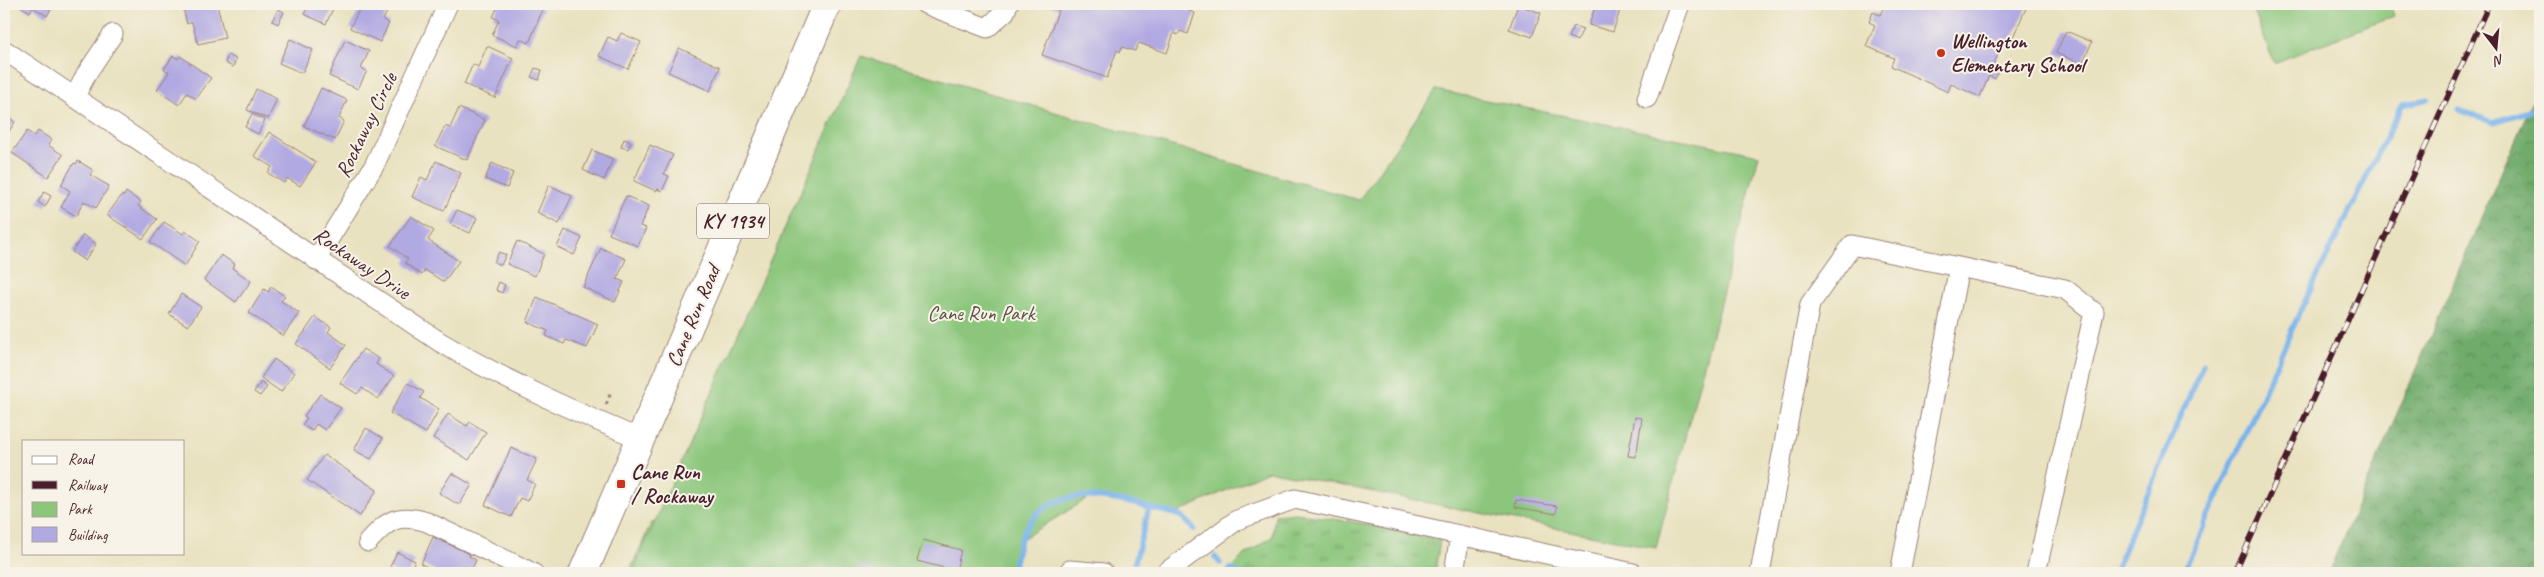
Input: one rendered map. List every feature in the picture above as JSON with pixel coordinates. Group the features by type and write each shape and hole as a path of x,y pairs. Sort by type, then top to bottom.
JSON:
{"highway":[{"name":"Cane Run Road","path":"583,573 827,4"}],"street":[{"name":"Rockaway Circle","path":"316,260 374,166 448,4"},
{"path":"925,4 950,8 987,28 1005,12 1008,4"},
{"path":"1647,98 1680,4"},
{"path":"74,98 87,73 113,34"},
{"name":"Rockaway Drive","path":"4,50 440,342 493,373 562,406 640,439"},
{"path":"1760,573 1810,304 1852,245 2065,289 2094,312 2036,573"},
{"path":"1900,573 1959,267"},
{"path":"1165,573 1237,520 1296,499 1633,573"},
{"path":"368,542 395,518 411,517 427,522 533,573"},
{"path":"1454,573 1460,536"},
{"path":"1068,573 1070,570 1104,573"}],"green space":[{"path":"2251,4 2390,4 2394,16 2274,63"},
{"name":"Cane Run Park","path":"861,56 1359,200 1436,90 1759,155 1656,548 1268,471 1175,514 1092,496 1020,540 1013,573 632,573"},
{"path":"2540,83 2540,573 2328,573"},
{"path":"1296,513 1359,523 1440,540 1435,573 1226,573 1243,556 1272,537 1275,515"},
{"path":"657,522 645,573 629,573 651,523"}],"building":[{"path":"17,4 54,4 47,16 33,7 30,12"},
{"path":"182,4 217,4 225,38 198,44 192,22 187,24"},
{"path":"309,4 335,4 326,24 304,14"},
{"path":"362,4 391,4 383,20 389,23 380,42 350,28"},
{"path":"499,4 535,4 543,9 529,43 520,39 517,46 492,35 499,20 493,17"},
{"path":"1046,4 1185,4 1186,10 1195,13 1188,34 1180,31 1178,35 1174,33 1167,53 1139,43 1135,51 1122,47 1120,52 1117,50 1107,78 1042,55 1059,9"},
{"path":"1596,4 1622,4 1613,32 1589,25"},
{"name":"Wellington Elementary School","path":"1885,4 2028,4 2008,48 2002,45 1993,66 1999,69 1995,79 1989,76 1980,97 1951,84 1948,92 1891,66 1894,58 1866,46 1875,25 1869,22 1873,12 1880,15"},
{"path":"1518,5 1541,13 1532,37 1509,29"},
{"path":"278,9 284,12 278,24 272,21"},
{"path":"1574,26 1583,29 1577,41 1569,37"},
{"path":"2066,31 2092,42 2082,64 2056,53"},
{"path":"621,33 641,42 628,69 599,56 608,37 617,41"},
{"path":"290,39 313,50 302,73 279,63"},
{"path":"345,40 369,51 361,69 367,71 358,89 329,76"},
{"path":"487,46 513,58 495,98 464,84 473,64 478,67"},
{"path":"679,48 720,67 710,91 668,72"},
{"path":"228,55 236,59 233,67 225,63"},
{"path":"173,56 178,59 180,56 211,78 196,99 187,93 179,105 157,90 169,72 164,69"},
{"path":"535,68 542,70 539,80 531,77"},
{"path":"321,88 347,100 339,118 344,121 335,140 304,126"},
{"path":"256,89 277,99 268,119 247,110"},
{"path":"459,108 485,120 467,160 435,146 445,126 450,128"},
{"path":"4,114 15,122 4,139"},
{"path":"252,114 265,120 258,134 245,127"},
{"path":"27,131 34,136 38,131 52,140 48,145 63,155 48,177 12,153"},
{"path":"269,132 316,162 300,186 287,178 284,183 268,173 272,167 254,156"},
{"path":"624,139 631,142 628,149 621,147"},
{"path":"650,145 673,155 664,174 669,176 662,191 657,189 656,191 634,181"},
{"path":"592,150 613,159 604,180 583,170"},
{"path":"78,161 93,170 90,175 109,186 96,208 84,201 76,216 61,207 70,191 61,185 74,163 76,164"},
{"path":"436,161 461,173 444,211 412,197 421,177 427,180"},
{"path":"492,163 513,173 507,188 485,179"},
{"path":"549,185 572,196 559,224 537,213"},
{"path":"44,192 51,196 45,207 38,202"},
{"path":"126,192 141,202 138,206 157,219 143,239 107,215"},
{"path":"626,196 649,206 640,226 646,228 638,246 609,234"},
{"path":"457,210 477,218 470,233 450,224"},
{"path":"411,216 434,231 428,240 459,261 444,282 425,270 422,275 405,263 408,259 390,246"},
{"path":"164,222 183,234 185,231 200,241 185,266 150,242"},
{"path":"565,230 582,238 574,255 557,247"},
{"path":"83,235 96,244 85,261 72,252"},
{"path":"517,241 544,254 535,276 507,264"},
{"path":"601,248 626,259 617,279 624,282 615,302 583,287"},
{"path":"499,252 506,255 501,265 494,262"},
{"path":"221,255 235,264 232,268 251,281 236,302 204,280"},
{"path":"499,282 505,285 502,293 496,290"},
{"path":"271,287 285,296 281,301 299,313 283,336 249,313 264,289 268,292"},
{"path":"181,294 201,307 188,326 169,314"},
{"path":"537,297 598,324 587,348 566,340 564,344 546,336 548,331 527,322"},
{"path":"315,317 331,327 328,332 346,345 330,368 296,344"},
{"path":"363,349 379,359 376,364 394,376 378,399 362,388 357,394 340,383"},
{"path":"274,359 294,373 281,392 261,378"},
{"path":"261,382 267,387 260,396 254,392"},
{"path":"408,383 424,392 420,398 439,409 426,433 390,413"},
{"path":"320,394 341,408 325,430 316,424 312,431 302,425 307,418 304,416"},
{"path":"448,414 467,426 470,422 486,432 469,460 433,438"},
{"path":"1635,417 1642,418 1636,457 1628,456"},
{"path":"366,428 383,438 371,459 354,450"},
{"path":"511,448 537,459 527,480 535,484 527,501 520,498 511,517 485,505"},
{"path":"324,455 377,490 360,516 307,480"},
{"path":"452,473 472,485 459,505 439,493"},
{"path":"1516,500 1557,506 1556,514 1515,507"},
{"path":"433,537 470,554 469,556 476,560 470,573 441,573 421,564"},
{"path":"923,540 961,550 956,571 917,561"},
{"path":"397,552 415,561 409,573 397,573 389,569"},
{"path":"859,566 873,568 872,573 858,573"}],"waterway":[{"path":"2183,573 2302,307 2402,105 2428,99"},
{"path":"2459,110 2493,122 2540,108"},
{"path":"2114,573 2203,364"},
{"path":"1013,573 1020,540 1035,516 1051,504 1070,498 1112,499 1175,514 1182,517 1194,529"},
{"path":"1135,562 1149,508"},
{"path":"1215,557 1220,563"},
{"path":"1230,569 1239,573"}],"railway":[{"path":"2235,573 2489,4"}],"place":[{"name":"Wellington Elementary School","path":"1941,53"},
{"name":"Cane Run / Rockaway","path":"621,484"}]}
